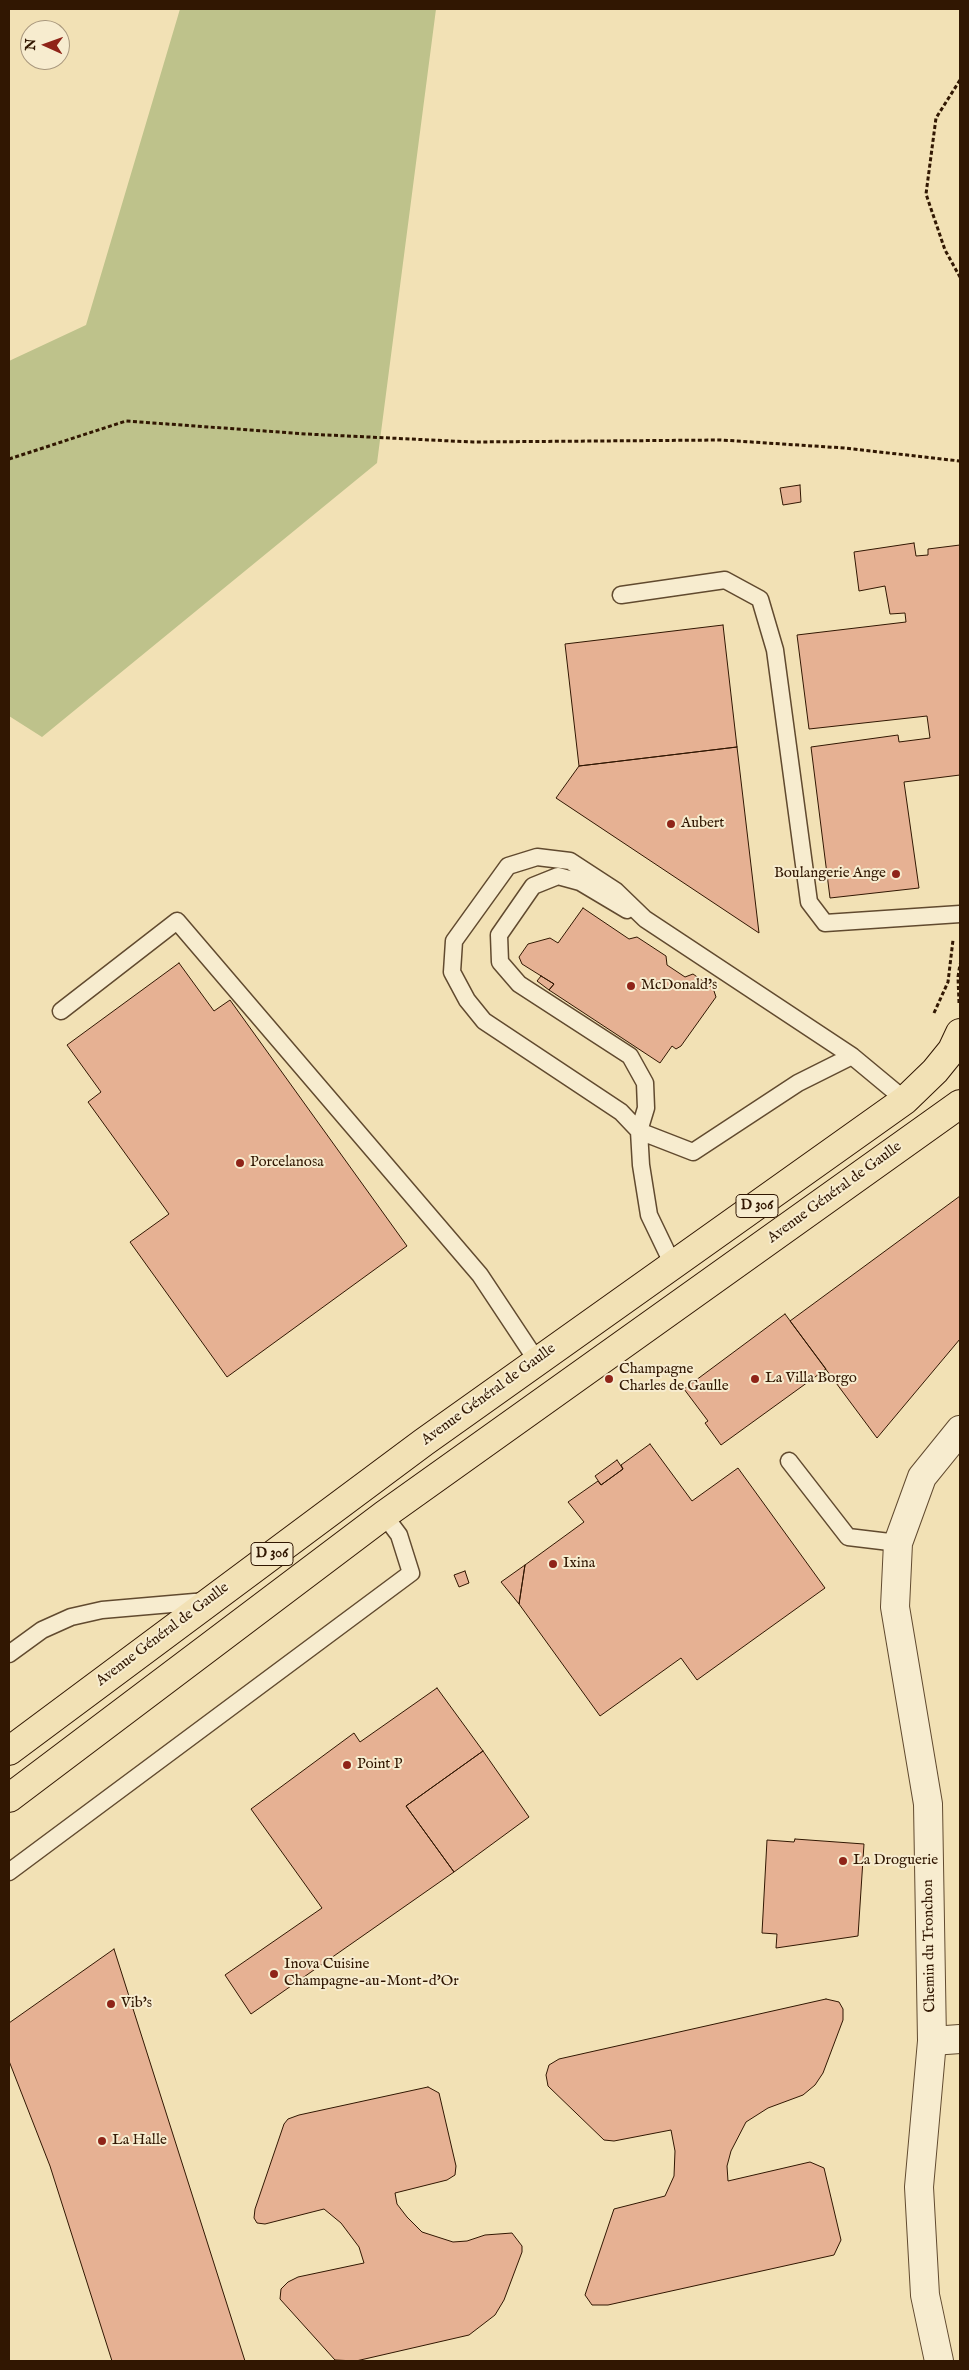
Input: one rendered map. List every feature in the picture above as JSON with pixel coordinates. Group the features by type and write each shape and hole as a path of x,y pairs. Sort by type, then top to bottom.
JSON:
{"main road":[{"name":"Avenue Général de Gaulle","path":"9,1751 208,1601 536,1361 674,1266 905,1100 935,1071 952,1050 960,1020"},
{"name":"Avenue Général de Gaulle","path":"9,1798 384,1515 960,1104"}],"street":[{"name":"Chemin du Tronchon","path":"939,2361 925,2295 918,2187 932,2041 928,1804 895,1607 898,1543 922,1477 960,1430"},
{"path":"932,2041 960,2038"}],"lane":[{"path":"621,595 725,580 760,600 775,650 809,902 825,923 960,914"},
{"path":"645,919 616,891 570,861 537,858 508,866 454,941 452,972 467,1000 484,1022 621,1112 639,1130 693,1152 798,1083 852,1056"},
{"path":"674,1266 648,1215 641,1165 639,1130 646,1108 645,1083 630,1056 519,984 500,962 499,935 533,886 558,876 580,882 645,919 852,1056 905,1100"},
{"path":"61,1011 177,920 480,1275 536,1361"},
{"path":"789,1460 848,1537 898,1543"},
{"path":"9,1872 411,1572 399,1535 384,1515"},
{"path":"9,1654 42,1630 71,1617 102,1610 208,1601"}],"path":[{"path":"960,80 936,118 926,194 946,250 960,277"},
{"path":"9,459 126,421 306,434 473,442 722,440 844,448 960,461"},
{"path":"933,1014 948,982 953,940 957,933"},
{"path":"960,964 958,977 960,1020"}],"green space":[{"path":"180,9 436,9 377,463 42,737 9,716 9,361 86,325"}],"building":[{"path":"800,485 801,502 783,505 780,488"},
{"path":"914,543 916,556 928,555 928,549 960,545 960,775 904,782 919,888 830,898 811,747 898,735 899,742 930,738 927,716 809,729 797,635 906,622 905,613 890,614 885,586 859,591 854,552"},
{"path":"723,625 737,747 579,766 565,644"},
{"name":"Aubert","path":"737,747 759,933 556,798 579,766"},
{"name":"McDonald's","path":"583,908 629,939 637,937 666,956 667,965 685,977 693,974 713,988 716,997 681,1046 676,1049 672,1046 660,1063 549,990 554,984 522,964 519,957 528,944 550,938 558,943"},
{"name":"Porcelanosa","path":"179,963 214,1011 230,1000 407,1246 227,1377 130,1242 169,1214 88,1102 101,1092 67,1045"},
{"path":"541,976 554,984 549,990 537,981"},
{"path":"960,1196 960,1339 877,1438 790,1321"},
{"name":"La Villa Borgo","path":"785,1314 826,1369 721,1445 705,1423 708,1421 684,1389"},
{"path":"650,1444 692,1501 738,1468 825,1588 697,1680 681,1658 600,1716 519,1604 525,1565 584,1522 568,1502 598,1481 601,1485 623,1469 621,1465"},
{"path":"617,1460 623,1469 601,1485 595,1476"},
{"path":"525,1565 519,1604 501,1582"},
{"path":"465,1571 469,1583 459,1587 454,1575"},
{"path":"437,1688 483,1751 406,1806 454,1872 251,2014 225,1975 322,1908 251,1809 354,1733 360,1742"},
{"path":"483,1751 529,1817 454,1872 406,1806"},
{"path":"795,1839 864,1844 858,1936 776,1948 777,1934 762,1933 767,1840 794,1842"},
{"path":"114,1949 245,2361 112,2361 50,2166 9,2061 9,2023"},
{"path":"826,1999 839,2002 843,2009 843,2020 823,2073 815,2085 803,2095 768,2108 746,2122 731,2151 727,2166 728,2181 810,2162 824,2168 841,2240 834,2255 608,2305 592,2305 585,2295 614,2209 665,2196 674,2176 675,2151 671,2130 614,2141 604,2140 548,2086 546,2075 549,2065 559,2059"},
{"path":"428,2087 439,2093 456,2166 455,2175 447,2180 395,2193 397,2204 422,2232 453,2242 467,2241 485,2235 512,2233 522,2246 522,2252 504,2300 495,2315 469,2335 356,2361 335,2360 280,2299 281,2289 288,2282 298,2277 364,2263 359,2247 341,2223 324,2209 265,2224 257,2223 254,2218 255,2209 284,2124 288,2119"}],"place":[{"name":"Aubert","path":"671,824"},
{"name":"Boulangerie Ange","path":"896,874"},
{"name":"McDonald's","path":"631,986"},
{"name":"Porcelanosa","path":"240,1163"},
{"name":"Champagne Charles de Gaulle","path":"609,1379"},
{"name":"La Villa Borgo","path":"755,1379"},
{"name":"Ixina","path":"553,1564"},
{"name":"Point P","path":"347,1765"},
{"name":"La Droguerie","path":"843,1861"},
{"name":"Inova Cuisine Champagne-au-Mont-d'Or","path":"274,1974"},
{"name":"Vib's","path":"111,2004"},
{"name":"La Halle","path":"102,2141"}]}
